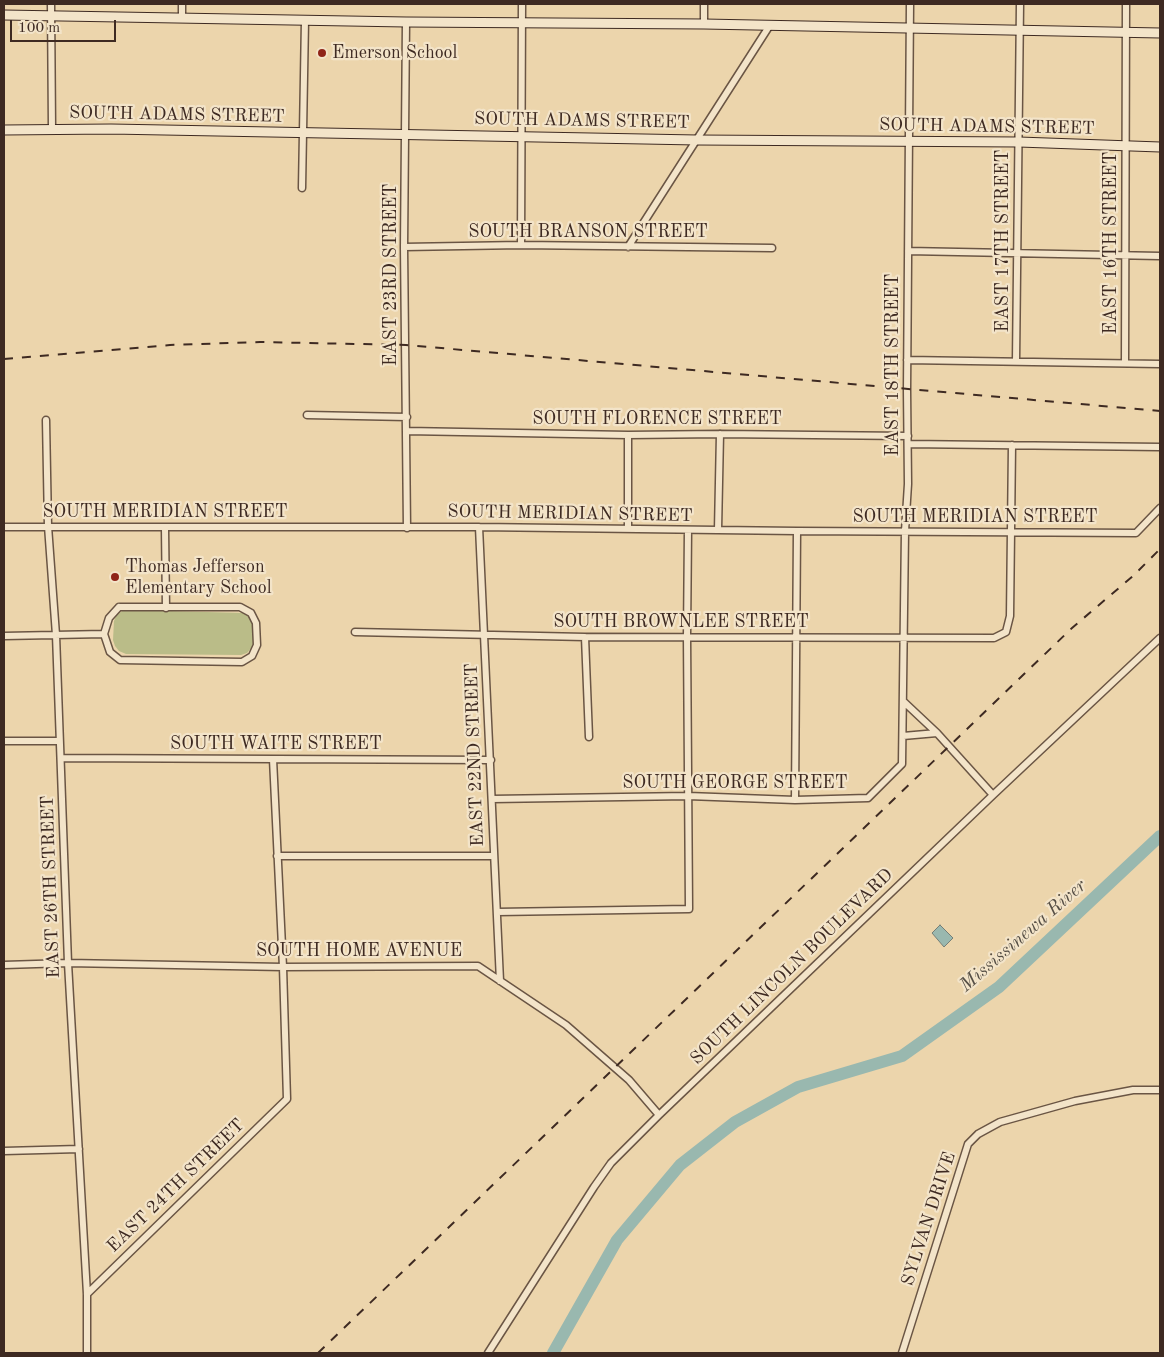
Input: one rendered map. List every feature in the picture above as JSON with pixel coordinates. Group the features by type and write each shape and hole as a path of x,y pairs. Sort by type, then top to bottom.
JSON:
{"main road":[{"path":"4,15 406,22 770,25 1160,33"},
{"name":"SOUTH ADAMS STREET","path":"4,130 52,129 697,140 1019,142 1160,147"}],"street":[{"path":"52,4 52,129"},
{"path":"182,4 182,17"},
{"path":"522,4 522,245"},
{"path":"704,4 704,24"},
{"name":"EAST 18TH STREET","path":"904,702 908,444 910,4"},
{"name":"EAST 17TH STREET","path":"1016,361 1020,4"},
{"name":"EAST 16TH STREET","path":"1125,364 1126,4"},
{"path":"302,188 305,20"},
{"name":"EAST 23RD STREET","path":"406,22 404,247 407,528"},
{"path":"628,247 770,25"},
{"name":"SOUTH BRANSON STREET","path":"404,247 522,245 772,248"},
{"path":"908,251 1160,256"},
{"path":"907,360 1160,364"},
{"path":"307,415 406,417"},
{"name":"EAST 26TH STREET","path":"46,420 48,526 56,634 68,963 87,1294 87,1353"},
{"name":"SOUTH FLORENCE STREET","path":"407,431 628,435 908,436"},
{"path":"718,530 720,434"},
{"path":"628,435 628,528"},
{"path":"908,444 1160,447"},
{"path":"1011,533 1012,445"},
{"name":"SOUTH MERIDIAN STREET","path":"4,527 479,527 797,532 1136,533 1160,508"},
{"name":"EAST 22ND STREET","path":"479,527 500,981"},
{"path":"165,528 166,608"},
{"path":"497,912 689,909 688,530"},
{"path":"795,800 797,532"},
{"name":"SOUTH BROWNLEE STREET","path":"355,632 585,637 994,638 1006,632 1010,616 1011,533"},
{"path":"119,607 240,607 251,613 256,623 257,645 252,656 242,662 120,660 110,652 104,634 109,618 119,607"},
{"path":"4,636 104,634"},
{"path":"585,637 589,737"},
{"name":"SOUTH LINCOLN BOULEVARD","path":"488,1353 611,1163 993,795 1160,638"},
{"path":"904,702 937,734 993,795"},
{"name":"SOUTH GEORGE STREET","path":"492,799 688,796 795,800 868,798 902,764 904,702"},
{"path":"903,736 937,734"},
{"path":"4,741 59,741"},
{"name":"SOUTH WAITE STREET","path":"61,758 491,760"},
{"path":"273,759 283,967"},
{"path":"277,856 494,856"},
{"name":"SOUTH HOME AVENUE","path":"4,965 68,963 283,967 478,966 566,1025 629,1080 660,1115"},
{"name":"EAST 24TH STREET","path":"87,1294 287,1099 283,967"},
{"name":"SYLVAN DRIVE","path":"902,1353 968,1144 978,1134 1000,1122 1075,1101 1133,1090 1160,1090"},
{"path":"4,1151 79,1149"}],"green space":[{"path":"122,611 245,613 253,621 254,645 247,653 241,655 126,654 119,651 115,646 113,640 114,621 116,616"}],"water":[{"path":"940,925 953,938 944,947 932,933"}],"waterway":[{"name":"Mississinewa River","path":"553,1353 617,1240 680,1165 735,1122 798,1087 902,1056 999,987 1160,836"}],"railway":[{"path":"4,359 170,345 260,342 406,345 1160,411"},
{"path":"318,1353 1072,628 1133,576 1160,549"}],"place":[{"name":"Emerson School","path":"322,53"},
{"name":"Thomas Jefferson Elementary School","path":"115,577"}]}
